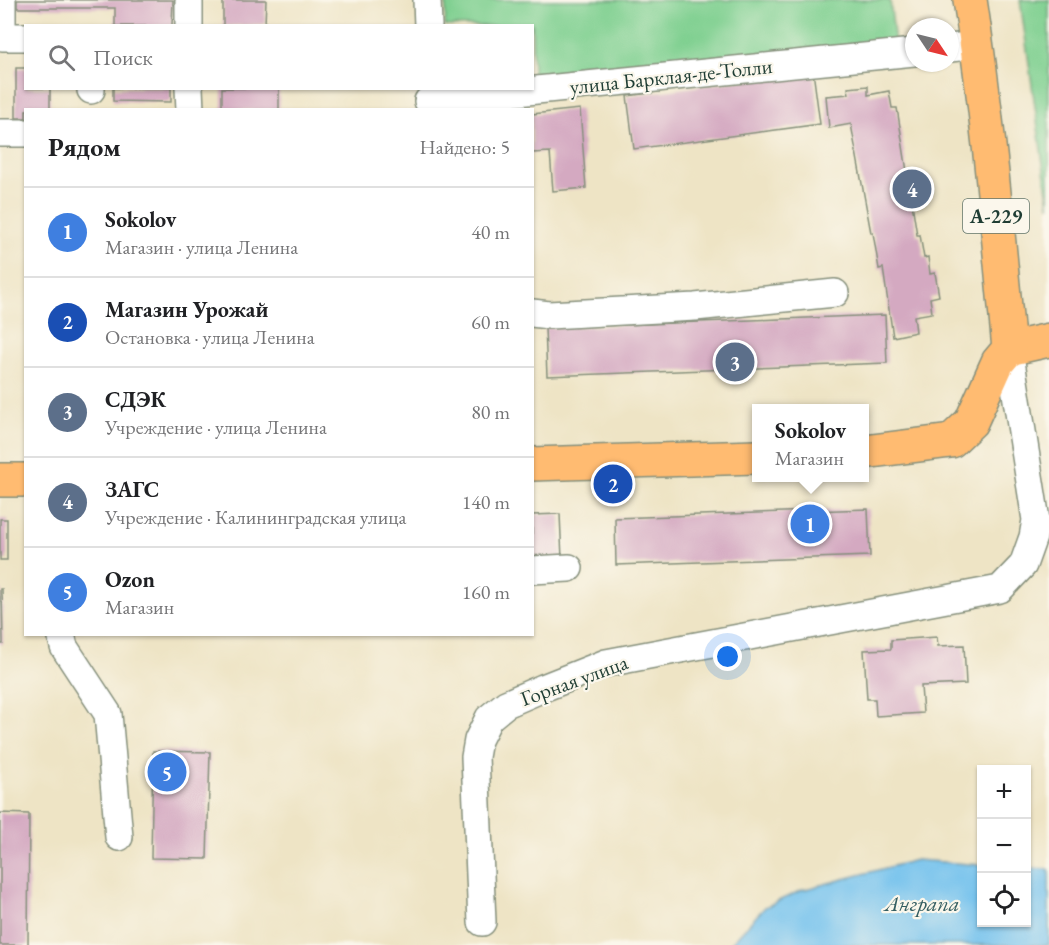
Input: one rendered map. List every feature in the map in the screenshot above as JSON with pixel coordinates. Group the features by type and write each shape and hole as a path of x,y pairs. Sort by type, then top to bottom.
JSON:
{"main road":[{"name":"А-229","path":"970,0 964,46 1009,349"},
{"path":"869,452 951,441 971,422 999,362 1009,349 1049,340"},
{"path":"534,464 752,457"},
{"path":"0,480 24,480"}],"street":[{"path":"2,0 2,37 24,38"},
{"path":"189,0 189,24"},
{"path":"427,0 428,24"},
{"name":"улица Барклая-де-Толли","path":"534,90 905,53"},
{"path":"189,90 190,108"},
{"name":"улица Барклая-де-Толли","path":"428,100 529,90"},
{"path":"0,133 24,133"},
{"path":"534,313 549,315 695,307 835,293"},
{"path":"1009,349 1043,519"},
{"name":"Горная улица","path":"482,922 475,757 478,740 489,718 506,705 606,663 1000,589 1023,565 1033,537 1043,519"},
{"path":"534,570 569,568"},
{"path":"61,636 64,647 108,714 119,837"}],"green space":[{"path":"446,0 890,0 895,44 534,82 534,24 445,24"},
{"path":"1020,0 1049,0 1049,206"}],"water":[{"name":"Анграпа","path":"916,860 977,865 977,927 1031,927 1031,868 1049,869 1049,945 729,945 765,907 802,890"}],"building":[{"path":"17,0 173,0 172,24 115,24 115,8 17,8"},
{"path":"223,0 266,0 265,24 223,24"},
{"path":"16,68 24,68 24,90 50,90 50,108 24,108 24,118 16,118"},
{"path":"813,71 820,124 634,149 627,96"},
{"path":"868,86 868,95 889,91 892,108 897,108 917,235 920,235 924,258 928,257 930,274 935,273 939,296 930,298 932,313 914,316 916,332 893,337 883,268 879,269 851,124 829,128 826,96 849,94 848,88"},
{"path":"113,90 171,90 171,102 113,101"},
{"path":"222,90 279,90 279,108 222,108"},
{"path":"580,109 586,188 553,191 550,152 534,153 534,114"},
{"path":"885,315 887,363 547,376 545,328"},
{"path":"868,509 870,556 616,565 615,518"},
{"path":"560,514 562,559 534,560 534,515"},
{"path":"0,519 7,519 7,560 0,560"},
{"path":"0,589 2,589 3,644 0,644"},
{"path":"937,637 938,646 964,645 966,684 921,686 923,713 876,716 875,699 867,699 864,650 891,649 891,640"},
{"path":"153,751 210,752 207,859 151,858"},
{"path":"0,813 29,814 28,945 0,945"}],"place":[{"name":"ЗАГС","path":"912,189"},
{"name":"СДЭК","path":"735,362"},
{"name":"Магазин Урожай","path":"613,484"},
{"name":"Sokolov","path":"810,524"},
{"name":"Ozon","path":"167,772"}]}
